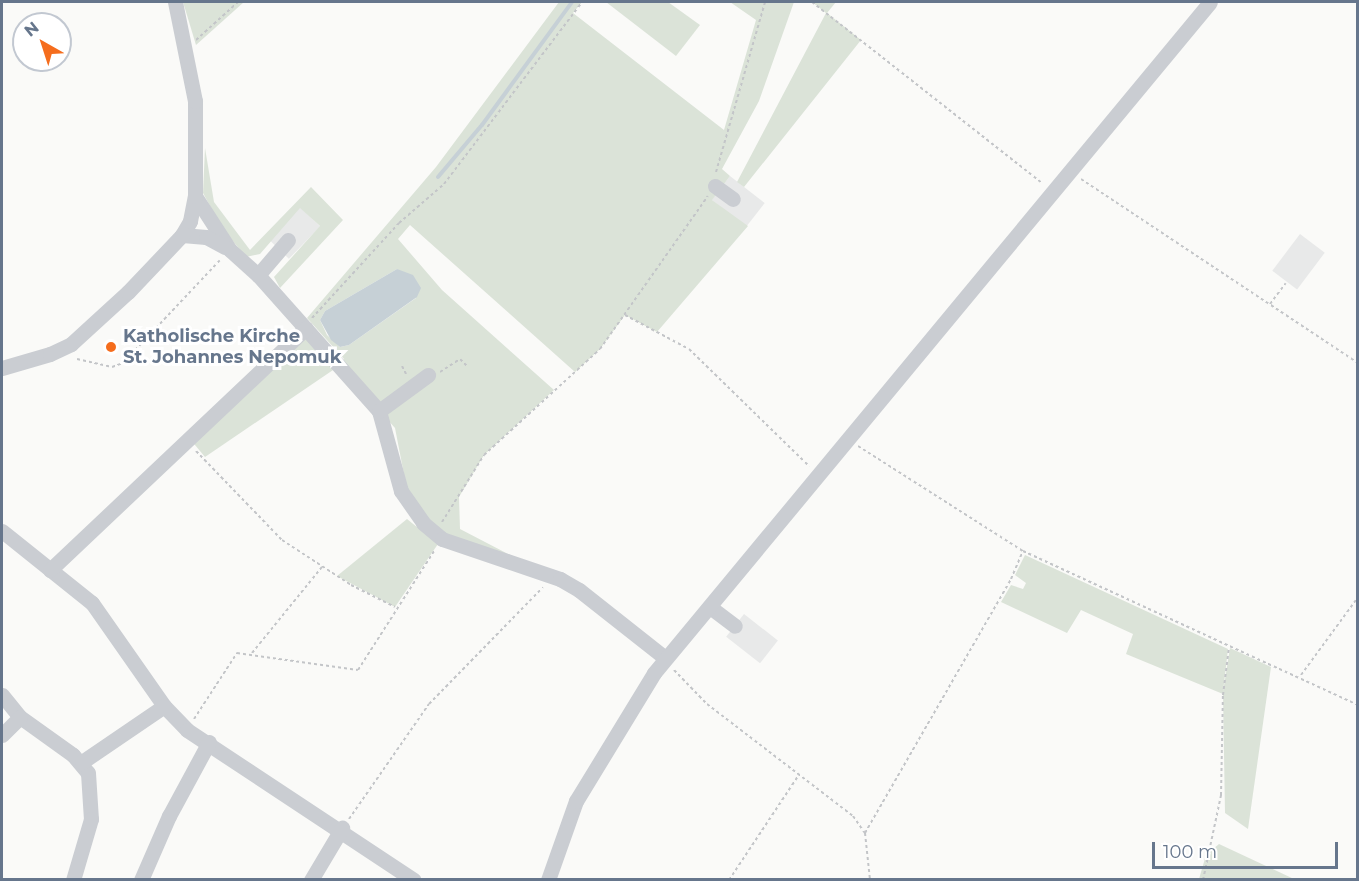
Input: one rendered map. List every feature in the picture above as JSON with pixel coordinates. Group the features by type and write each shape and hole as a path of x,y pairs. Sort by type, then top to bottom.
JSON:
{"street":[{"path":"2,368 50,354 71,344 128,292 182,235 190,221 195,196 197,137 186,48 175,2"},
{"path":"548,879 576,801 665,658 849,440 1210,2"},
{"path":"715,186 733,199"},
{"path":"195,196 230,250"},
{"path":"182,235 206,237 230,250 258,275 380,411 401,491 413,514 439,536 550,576 587,596 665,658"},
{"path":"258,275 288,240"},
{"path":"50,570 305,327"},
{"path":"380,411 428,375"},
{"path":"2,531 92,603 164,706 188,730 342,828 414,879"},
{"path":"710,607 735,626"},
{"path":"2,695 20,717 82,762 91,782 91,819 73,879"},
{"path":"82,762 164,706"},
{"path":"2,735 20,717"},
{"path":"141,879 146,864 213,745"},
{"path":"311,879 342,828"}],"path":[{"path":"186,48 238,2"},
{"path":"305,327 399,223 444,184 582,2"},
{"path":"188,730 237,653 358,670 439,536 484,456 600,349 715,186 727,126 765,2"},
{"path":"812,2 1052,191"},
{"path":"1069,171 1358,363"},
{"path":"77,359 112,368 123,363 230,250"},
{"path":"1270,304 1286,283"},
{"path":"625,315 689,349 818,475"},
{"path":"428,375 439,373 460,359 468,367"},
{"path":"849,440 1023,551 1229,647 1300,676 1358,705"},
{"path":"185,441 282,540 322,567 395,607"},
{"path":"865,833 1011,579 1023,551"},
{"path":"252,654 322,567"},
{"path":"342,828 429,704 540,591 550,576"},
{"path":"1300,676 1358,597"},
{"path":"1203,879 1221,795 1223,695 1229,647"},
{"path":"665,658 707,704 853,816 865,833 870,879"},
{"path":"729,879 798,776"}],"shaded area":[{"path":"183,2 244,2 196,45"},
{"path":"559,2 582,2 573,13 724,130 756,20 730,2 794,2 759,101 722,169 730,176 712,200 748,226 657,332 625,315 600,349 575,372 410,225 398,239 442,290 554,390 484,455 459,497 460,529 516,558 444,533 425,519 408,495 395,428 338,364 344,359 307,318 436,167","holes":["397,269 416,298 349,345 340,347 327,335 320,320 325,311"]},
{"path":"606,2 668,2 700,25 676,56"},
{"path":"812,2 836,2 827,13 861,40 744,187 737,182 826,13"},
{"path":"205,148 214,202 250,250 311,187 343,220 280,288 274,277 320,226 300,208 260,254 246,257 222,228 203,193"},
{"path":"730,176 765,203 746,227 712,200"},
{"path":"300,207 320,226 289,259 269,239"},
{"path":"1300,234 1325,253 1297,289 1272,271"},
{"path":"397,269 413,275 421,288 417,297 349,345 340,347 331,340 320,320 325,311"},
{"path":"305,332 336,368 205,457 190,439"},
{"path":"407,519 438,544 395,607 337,576"},
{"path":"1025,555 1228,649 1223,692 1230,648 1271,667 1248,829 1225,813 1223,694 1126,654 1133,634 1081,610 1067,633 1001,602 1011,585 1023,589 1026,583 1015,575"},
{"path":"744,614 778,640 760,663 726,637"},
{"path":"1219,844 1294,879 1199,879 1206,855"}],"waterway":[{"path":"438,177 482,125 572,2"}],"place":[{"name":"Katholische Kirche St. Johannes Nepomuk","path":"111,347"}]}
